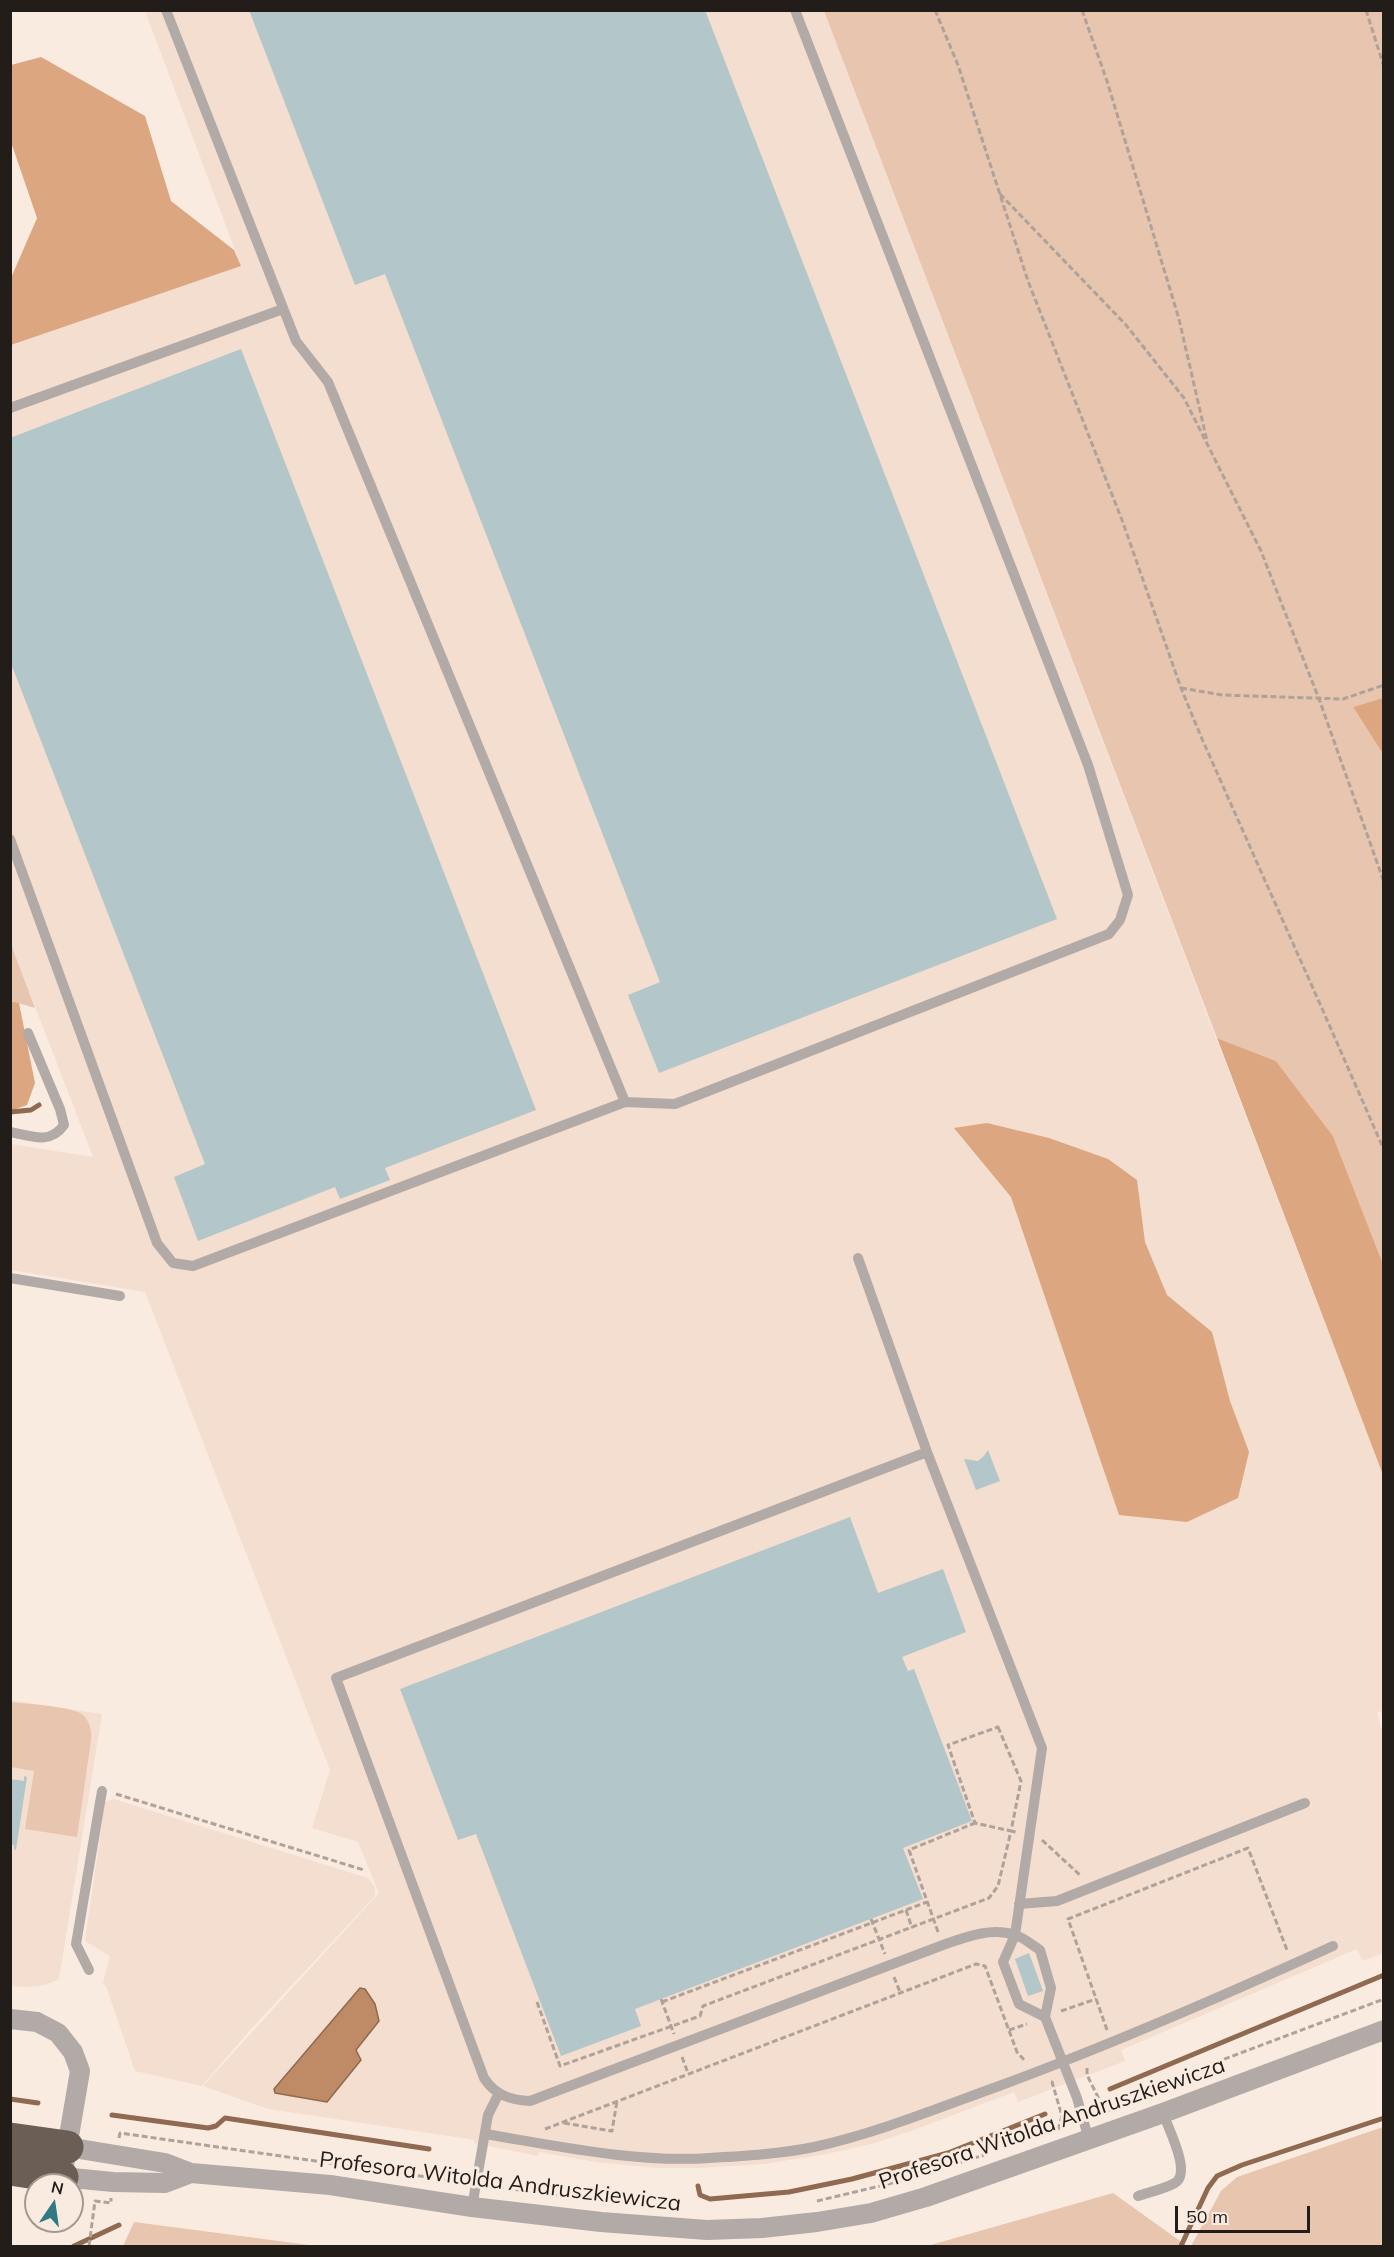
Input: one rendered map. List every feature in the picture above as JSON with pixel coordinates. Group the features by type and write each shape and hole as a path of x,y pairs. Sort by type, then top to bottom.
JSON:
{"highway":[{"path":"10,2139 64,2162"},
{"path":"10,2169 64,2162"}],"street":[{"path":"10,2019 37,2022 58,2033 73,2052 80,2071 64,2162"},
{"name":"Profesora Witolda Andruszkiewicza","path":"64,2162 165,2163 191,2174 330,2185 472,2207 661,2228 707,2230 784,2226 871,2212 926,2198 1163,2113 1383,2030"},
{"name":"Profesora Witolda Andruszkiewicza","path":"64,2162 113,2182 165,2183 191,2174"}],"lane":[{"path":"166,10 296,341 328,381 625,1102"},
{"path":"10,839 157,1243 173,1263 194,1266 625,1102 675,1104 1109,934 1120,920 1128,895 1088,765 795,10"},
{"path":"10,408 283,309"},
{"path":"10,1132 47,1138 58,1133 64,1125 60,1109 28,1033"},
{"path":"858,1258 927,1452 1042,1748 1015,1935 1003,1962 1019,2004 1046,2017"},
{"path":"10,1278 120,1296"},
{"path":"927,1452 336,1678 484,2078 490,2087 499,2093 512,2100 530,2101 943,1945 975,1934 993,1933 1015,1935 1040,1950 1051,1988 1046,2017 1077,2098 1089,2139"},
{"path":"89,1970 76,1944 102,1791"},
{"path":"1019,1904 1057,1901 1305,1803"},
{"path":"485,2134 653,2157 708,2158 812,2147 860,2135 1112,2044 1334,1946"},
{"path":"472,2207 488,2115 499,2093"},
{"path":"1138,2196 1174,2184 1181,2176 1182,2164 1163,2113"}],"path":[{"path":"935,10 958,65 1028,281 1122,520 1181,688 1383,1150"},
{"path":"1082,10 1107,81 1179,319 1208,447"},
{"path":"1366,10 1383,67"},
{"path":"998,192 1126,326 1184,398 1261,551 1319,699 1383,882"},
{"path":"1181,688 1223,695 1343,699 1383,685"},
{"path":"537,2002 560,2066 700,2016 703,2006 981,1902 993,1894 998,1886 1021,1781 998,1727 948,1745 975,1823"},
{"path":"102,1791 364,1870"},
{"path":"943,1945 909,1850 975,1823 1042,1839 1094,1887"},
{"path":"1101,2103 1087,2075 1087,2067 1116,2056 1068,1919 1248,1848 1287,1950"},
{"path":"662,2002 927,1902"},
{"path":"906,1910 912,1928"},
{"path":"544,2130 976,1964 985,1966 1017,2052 1025,2061 1035,2088 1052,2082 1062,2116"},
{"path":"561,2123 612,2131 617,2101"},
{"path":"89,2247 95,2201 106,2203"}],"shaded area":[{"path":"145,11 824,11 1383,1475 1384,1711 1377,1712 1384,1739 1383,1953 1363,1961 1357,1949 1121,2050 1125,2061 1018,2102 1014,2092 875,2143 827,2154 764,2164 657,2168 596,2162 539,2152 538,2156 474,2143 474,2140 469,2139 268,2109 203,2086 379,1893 358,1842 312,1828 330,1770 145,1292 11,1270 11,1144 93,1157 11,944 11,345 241,266"},
{"path":"824,11 1383,11 1384,698 1353,707 1383,754 1383,1264 1333,1136 1276,1061 1217,1038"},
{"path":"41,57 145,116 171,201 234,250 241,266 11,345 11,278 37,218 11,142 11,65"},
{"path":"1384,698 1383,754 1353,707"},
{"path":"11,944 35,1008 11,1001"},
{"path":"10,1001 19,1003 35,1083 27,1105 13,1110 10,1109"},
{"path":"1217,1038 1276,1061 1333,1136 1383,1264 1383,1475"},
{"path":"987,1123 1049,1138 1108,1159 1137,1180 1145,1242 1167,1295 1212,1332 1230,1401 1249,1452 1238,1498 1187,1522 1119,1515 1011,1197 954,1128"},
{"path":"10,1700 102,1714 59,1979 45,1985 27,1987 11,1986"},
{"path":"10,1702 71,1710 82,1714 89,1724 91,1740 77,1837 25,1829 34,1771 11,1767"},
{"path":"114,1799 368,1878 375,1887 375,1896 250,2030 202,2086 135,2071 103,1983 110,1956 85,1941 105,1802"},
{"path":"360,1988 365,1989 375,2004 379,2021 356,2050 361,2060 327,2102 275,2093 274,2089"},
{"path":"1383,2127 1383,2246 1191,2246 1221,2191 1237,2177"},
{"path":"1113,2193 1187,2246 927,2246"},
{"path":"134,2222 317,2246 123,2246"}],"building":[{"path":"249,10 705,10 1057,919 659,1073 628,995 660,982 385,274 355,285"},
{"path":"241,349 536,1110 385,1168 390,1180 340,1199 335,1187 198,1241 174,1177 205,1164 10,661 10,438"},
{"path":"988,1450 1000,1481 976,1490 964,1459 978,1461"},
{"path":"850,1517 878,1593 943,1569 966,1632 902,1657 908,1671 914,1669 972,1821 903,1848 923,1899 635,2009 641,2026 561,2056 476,1834 458,1840 400,1689"},
{"path":"24,1776 27,1777 16,1850 14,1845 10,1845 10,1779 24,1781"},
{"path":"1029,1953 1043,1991 1028,1996 1015,1959"}],"waterway":[{"path":"10,1112 31,1110 39,1105"},
{"path":"1110,2089 1384,1975"},
{"path":"10,2099 38,2103"},
{"path":"698,2186 700,2195 710,2199 789,2192 852,2179 948,2153 1045,2114"},
{"path":"112,2115 208,2128 216,2126 225,2118 429,2149"},
{"path":"1181,2246 1208,2188 1217,2176 1242,2165 1384,2118"},
{"path":"74,2246 119,2225"}]}
